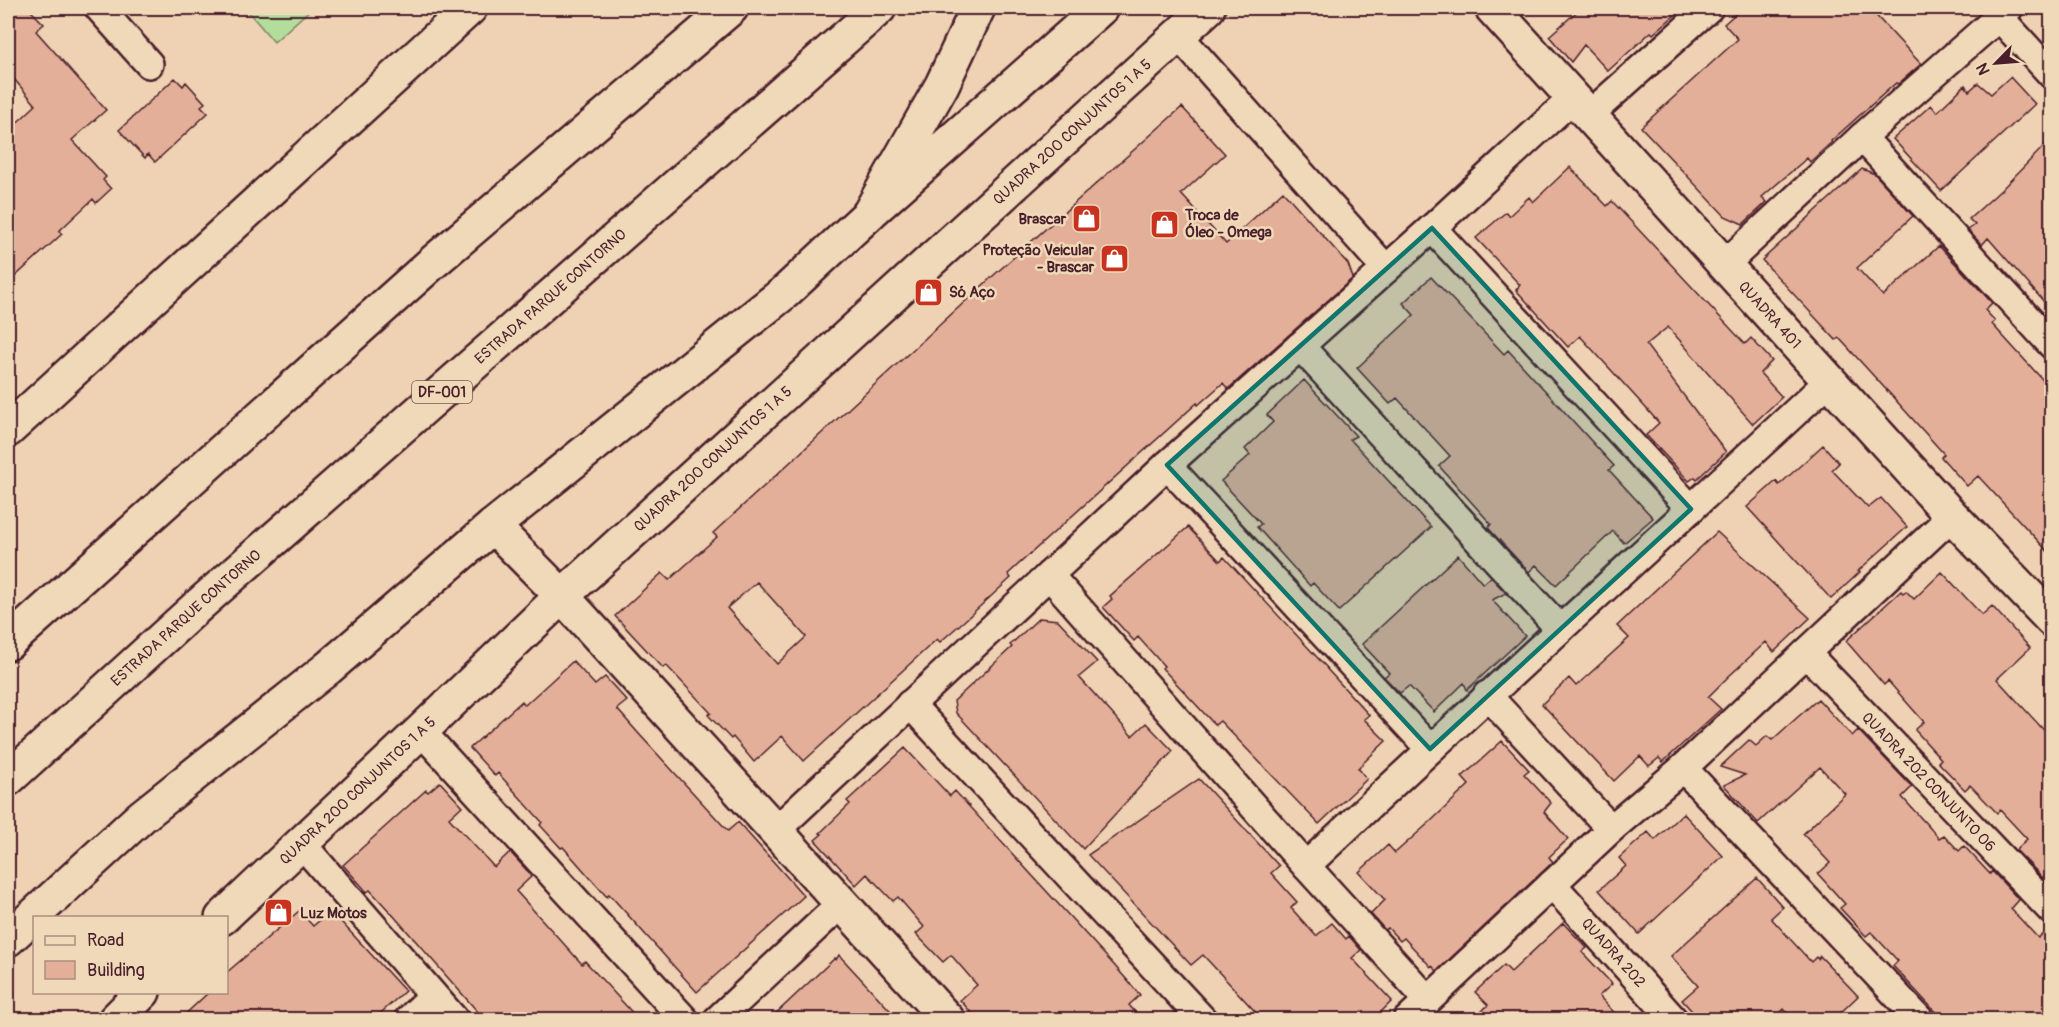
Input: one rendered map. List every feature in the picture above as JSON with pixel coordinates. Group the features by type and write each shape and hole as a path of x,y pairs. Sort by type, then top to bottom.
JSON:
{"main road":[{"path":"8,430 470,8"},
{"path":"8,643 431,264 731,8"},
{"name":"ESTRADA PARQUE CONTORNO","path":"8,779 199,605 879,8"},
{"path":"869,214 942,85 978,8"},
{"path":"33,916 141,818 328,668 494,526 785,292 869,214 1101,8"},
{"name":"QUADRA 200 CONJUNTOS 1 A 5","path":"224,916 562,596 1208,8"},
{"name":"QUADRA 401","path":"1492,8 1952,516 2052,621"},
{"path":"494,526 562,596 948,1020"},
{"path":"8,939 33,916"},
{"path":"115,1020 142,994"}],"street":[{"path":"99,8 149,64"},
{"path":"775,831 1167,465 1432,228 1581,106 1709,8"},
{"path":"1725,264 1862,137 2004,12 2052,75"},
{"path":"1178,35 1386,269"},
{"path":"1862,137 2052,345"},
{"path":"1432,228 1691,509"},
{"path":"1300,346 1560,628"},
{"path":"1306,866 1487,695 1829,381"},
{"path":"1167,465 1430,749"},
{"path":"1407,1020 1611,829 1683,768 1952,516"},
{"path":"1049,575 1306,866 1428,1000"},
{"name":"QUADRA 202 CONJUNTO 06","path":"1806,653 2052,911"},
{"path":"1487,695 1611,829"},
{"path":"910,704 1203,1020"},
{"path":"421,731 685,1020"},
{"path":"1683,768 1920,1020"},
{"path":"300,843 455,1020"},
{"name":"QUADRA 202","path":"1552,884 1672,1019"},
{"path":"717,1020 842,903"},
{"path":"408,1020 433,996"}],"highlighted area":[{"path":"1432,228 1691,509 1430,749 1167,465"}],"green space":[{"path":"245,8 312,8 274,42"}],"building":[{"path":"8,8 28,8 44,24 36,31 106,110 72,140 106,177 103,180 111,189 96,203 93,199 59,231 62,234 8,283 8,131 36,105 8,72"},
{"path":"1581,8 1683,8 1653,34 1651,32 1608,71 1584,45 1571,62 1549,36"},
{"path":"1742,8 1869,8 1921,64 1898,84 1896,83 1810,162 1807,158 1762,197 1767,202 1743,224 1725,216 1641,127 1738,39 1724,24"},
{"path":"2010,77 2035,104 1941,191 1893,139 1931,105 1937,112 1965,85 1969,91 1978,83 1991,94"},
{"path":"175,78 183,86 186,82 205,103 201,106 208,113 155,162 148,154 145,158 119,130"},
{"path":"1182,107 1225,154 1181,194 1226,244 1283,191 1348,264 1353,278 1228,389 1223,383 1198,405 1197,403 1008,574 1011,578 964,621 940,642 937,639 804,761 782,736 754,762 733,737 731,739 708,715 711,713 666,665 663,668 615,616 662,573 669,580 717,537 713,533 994,275","holes":["757,582 806,637 777,664 727,608"]},
{"path":"2052,138 2052,311 1988,238 1982,245 1968,230 1975,225 1969,219"},
{"path":"1570,167 1607,206 1612,201 1745,344 1751,338 1772,361 1760,373 1782,397 1753,424 1668,327 1646,345 1726,452 1697,479 1695,477 1689,481 1646,435 1659,423 1580,336 1568,347 1516,290 1520,285 1476,238 1506,212 1509,216 1529,197 1533,202"},
{"path":"1862,169 1875,174 1913,216 1857,268 1883,296 1939,246 1992,303 1985,310 1995,321 1992,324 2052,390 2052,556 1978,476 1967,486 1941,457 1944,454 1891,395 1762,260"},
{"path":"1431,277 1504,354 1508,350 1614,466 1609,470 1653,518 1624,543 1613,531 1556,585 1536,565 1529,572 1488,528 1491,524 1439,466 1450,456 1397,398 1390,404 1357,368 1414,315 1403,303"},
{"path":"1304,380 1356,436 1350,439 1431,527 1339,611 1313,583 1310,586 1257,527 1261,524 1221,481 1250,455 1245,449 1273,422 1267,415"},
{"path":"1823,445 1839,463 1832,470 1868,508 1881,498 1907,527 1831,599 1747,507 1776,481 1779,485"},
{"path":"1188,527 1220,561 1224,557 1328,669 1326,668 1369,715 1364,719 1386,741 1358,768 1367,779 1319,824 1220,721 1215,725 1162,668 1164,666 1138,637 1134,641 1103,607 1112,599 1110,596"},
{"path":"1717,532 1810,618 1774,652 1766,642 1728,677 1708,697 1721,709 1663,762 1659,758 1649,766 1640,756 1614,781 1542,704 1569,678 1576,686 1629,638 1617,626"},
{"path":"1458,555 1483,584 1491,577 1506,593 1492,600 1525,636 1467,690 1464,683 1434,712 1409,686 1400,693 1384,677 1389,673 1362,644"},
{"path":"1942,572 1982,615 1992,606 2030,648 1997,679 2052,739 2052,870 2043,878 2016,850 2027,839 2000,810 1997,813 1970,785 1965,790 1938,762 1941,759 1915,730 1924,722 1888,681 1884,685 1846,641 1901,591 1903,593 1906,591 1914,599"},
{"path":"1039,618 1058,620 1097,662 1079,677 1132,736 1146,723 1173,751 1083,849 956,713 954,701 1012,647 1010,645"},
{"path":"573,661 595,685 605,677 627,701 617,709 639,734 728,831 738,822 804,896 697,992 609,894 607,897 563,847 561,848 540,825 542,822 498,773 495,776 470,748 522,701 525,705"},
{"path":"1818,699 1852,736 1858,730 1912,787 1902,797 1939,838 1944,835 1959,851 1964,846 2019,900 2011,909 2038,938 2052,926 2052,1020 1943,1020 1893,966 1898,961 1871,932 1866,936 1840,908 1845,904 1818,874 1830,863 1803,834 1845,794 1820,767 1758,823 1724,785 1745,775 1720,767 1749,740 1756,746 1767,736 1772,740"},
{"path":"1502,741 1529,770 1524,774 1551,803 1544,812 1568,839 1549,857 1553,862 1437,971 1404,938 1400,941 1388,928 1385,930 1371,914 1385,900 1359,872 1388,845 1395,853 1431,821 1469,785 1462,777"},
{"path":"905,748 950,796 955,791 1114,965 1140,995 1129,1005 1142,1020 978,1020 960,1000 977,985 951,955 943,962 916,934 924,927 898,897 893,901 867,874 856,885 815,840 850,804 847,801"},
{"path":"1199,779 1279,866 1271,873 1297,902 1291,908 1316,936 1332,923 1346,939 1349,936 1361,950 1352,958 1392,1001 1373,1020 1263,1020 1203,955 1191,965 1088,855"},
{"path":"440,782 462,806 449,818 494,867 510,852 532,876 516,891 582,964 585,961 639,1020 485,1020 392,914 370,890 367,892 343,865 426,790 428,792"},
{"path":"1683,813 1723,856 1639,934 1599,890 1626,866 1619,858 1648,832 1655,840"},
{"path":"1757,878 1783,907 1771,918 1811,962 1820,956 1858,996 1833,1020 1794,1020 1784,1009 1773,1020 1700,1020 1682,1000 1698,986 1671,956"},
{"path":"299,911 313,926 331,911 405,991 373,1020 179,1020 207,994 228,994 228,971"},
{"path":"1563,923 1587,948 1582,952 1612,984 1599,996 1621,1020 1473,1020 1488,1005 1475,992 1504,965 1511,972"},
{"path":"839,955 899,1020 769,1020 835,958 836,960"}],"place":[{"name":"Brascar","path":"1087,219"},
{"name":"Troca de Óleo - Omega","path":"1164,224"},
{"name":"Proteção Veicular - Brascar","path":"1115,259"},
{"name":"Só Aço","path":"928,292"},
{"name":"Luz Motos","path":"279,913"}]}
